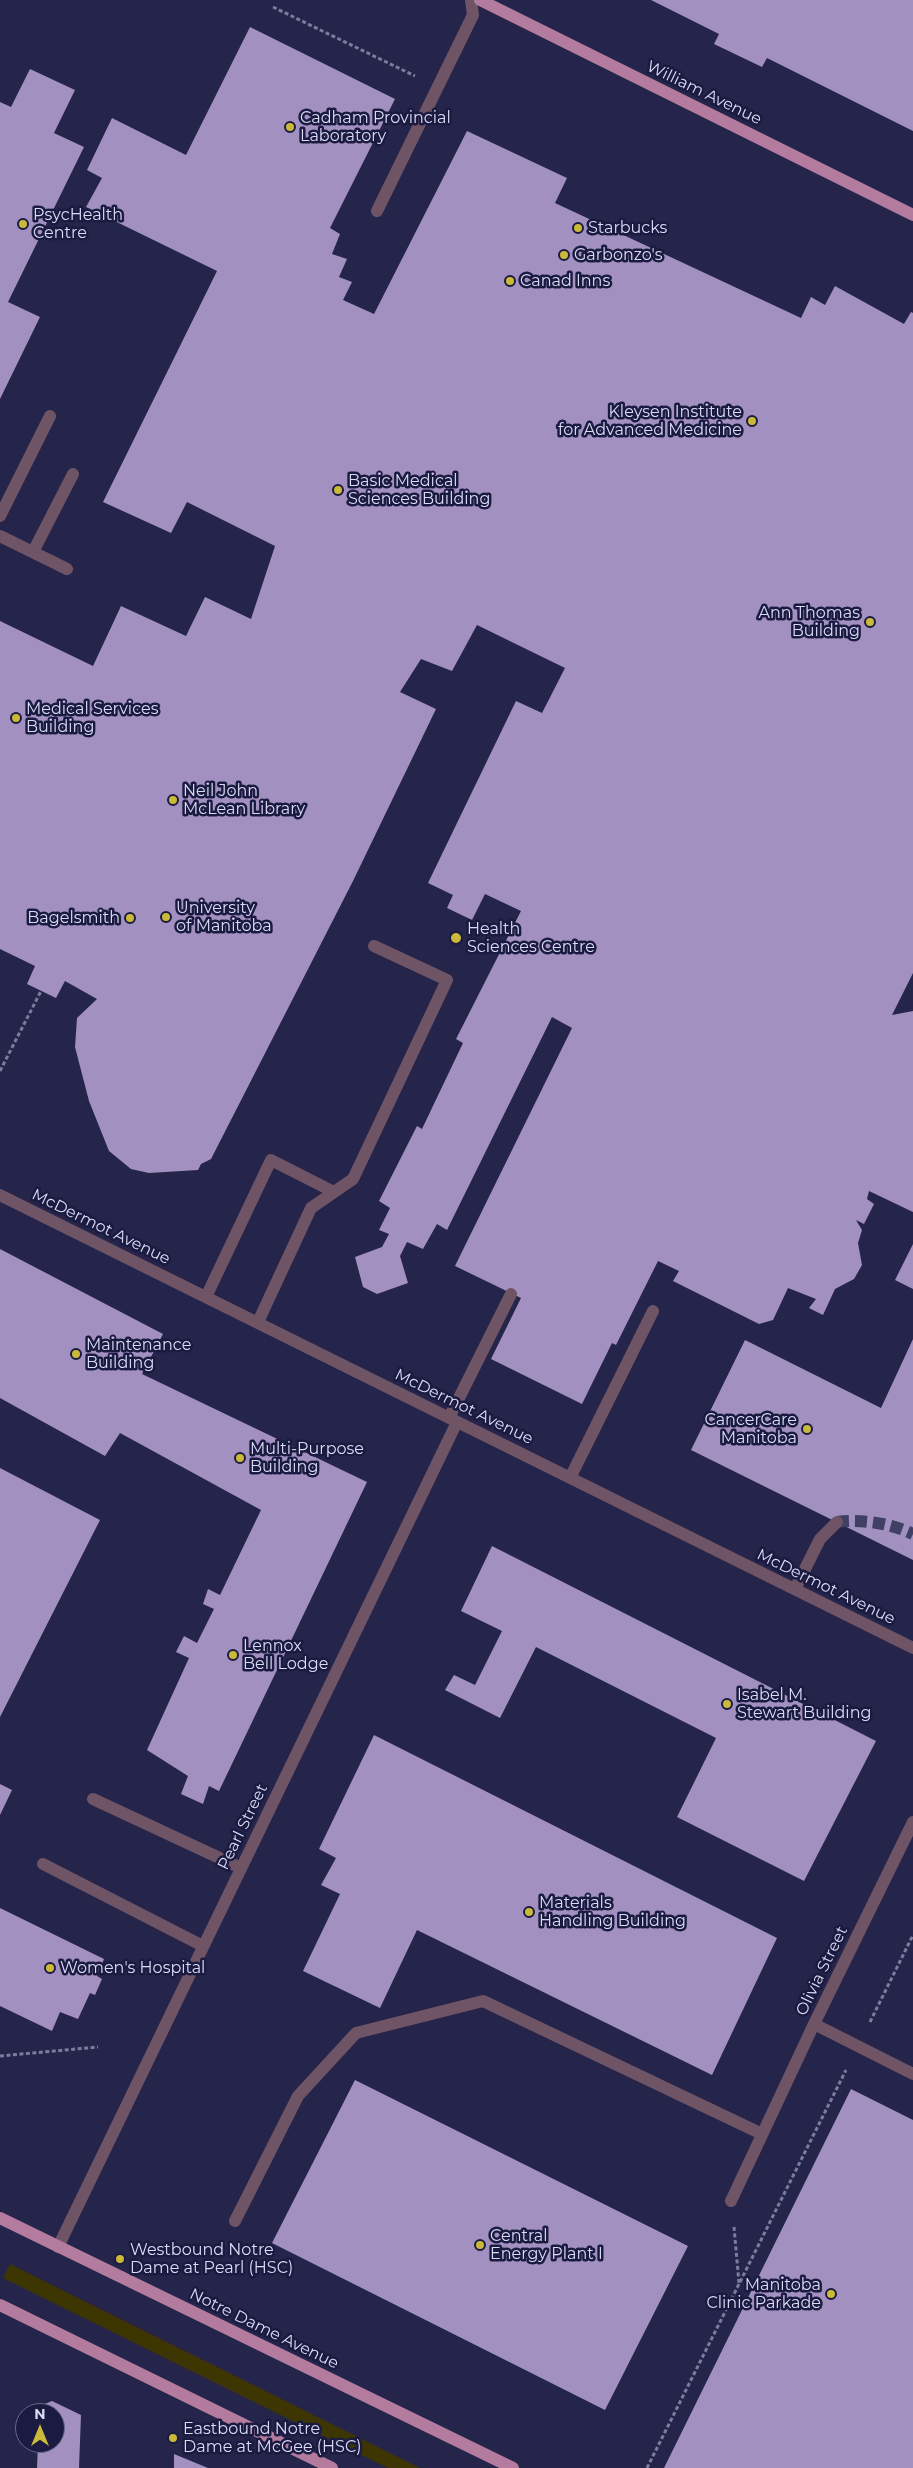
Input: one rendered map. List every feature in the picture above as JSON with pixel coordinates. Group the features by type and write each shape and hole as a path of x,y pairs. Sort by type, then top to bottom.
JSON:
{"main road":[{"name":"William Avenue","path":"480,0 913,215"},
{"name":"Notre Dame Avenue","path":"0,2218 514,2468"},
{"path":"0,2305 332,2468"}],"street":[{"path":"377,211 473,15 470,0"},
{"path":"0,516 50,416"},
{"path":"33,552 73,474"},
{"path":"0,536 67,569"},
{"path":"258,1322 311,1208 353,1179 447,980 374,946"},
{"path":"206,1297 271,1160 334,1192"},
{"name":"McDermot Avenue","path":"0,1194 913,1648"},
{"name":"Pearl Street","path":"58,2246 241,1868 511,1294"},
{"path":"570,1478 653,1311"},
{"path":"795,1589 820,1539 837,1522"},
{"path":"93,1799 241,1868"},
{"name":"Olivia Street","path":"731,2201 814,2024 913,1822"},
{"path":"43,1864 203,1946"},
{"path":"235,2221 298,2096 356,2032 483,2001 762,2134"},
{"path":"814,2024 913,2074"}],"path":[{"path":"273,7 422,79"},
{"path":"0,1071 41,991"},
{"path":"648,2468 913,1935"},
{"path":"0,2056 98,2046"},
{"path":"731,2201 740,2284"}],"shaded area":[{"path":"10,2264 420,2468 388,2468 3,2278"}],"building":[{"path":"651,0 913,0 913,131 767,58 762,67 714,44 719,34"},
{"path":"250,27 395,99 330,228 340,234 332,254 347,259 339,277 352,282 343,300 374,314 467,131 567,178 555,203 801,318 811,297 825,305 835,286 904,324 911,312 913,313 913,973 892,1015 913,1011 913,1212 869,1191 867,1199 874,1204 864,1224 856,1220 862,1230 858,1243 862,1265 854,1279 835,1289 823,1315 809,1308 816,1299 788,1288 773,1320 759,1324 673,1281 679,1271 658,1261 616,1345 612,1343 582,1404 491,1359 521,1298 455,1266 572,1028 552,1017 447,1230 437,1224 423,1249 407,1242 400,1256 408,1283 377,1294 363,1287 355,1257 382,1247 389,1234 379,1230 390,1208 379,1201 417,1126 422,1129 463,1043 456,1039 521,911 485,894 472,920 447,908 453,895 428,883 516,701 542,713 565,668 477,625 452,671 421,659 400,692 436,709 353,881 211,1159 201,1164 198,1170 149,1173 131,1169 109,1151 89,1101 75,1047 77,1018 97,999 65,981 56,998 27,984 35,966 0,949 0,621 93,666 121,606 186,636 205,597 251,619 275,546 187,502 171,533 103,502 217,271 86,207 102,178 87,170 112,118 186,155"},
{"name":"PsycHealth Centre","path":"30,69 75,90 54,133 84,147 8,302 40,317 0,399 0,102 11,107"},
{"path":"913,1244 913,1289 895,1280"},
{"path":"0,1249 163,1334 142,1374 367,1482 219,1791 209,1786 203,1804 181,1794 188,1776 147,1750 189,1658 176,1652 184,1636 197,1643 214,1609 203,1604 208,1589 220,1595 261,1510 120,1433 105,1456 0,1398"},
{"name":"CancerCare Manitoba","path":"913,1339 913,1560 691,1450 745,1340 881,1408"},
{"path":"0,1468 100,1520 0,1717"},
{"name":"Isabel M. Stewart Building","path":"492,1546 876,1741 804,1881 677,1817 716,1738 536,1647 500,1718 445,1690 454,1675 475,1685 502,1631 461,1611"},
{"name":"Materials Handling Building","path":"374,1735 777,1938 712,2075 417,1930 380,2008 303,1971 340,1894 321,1885 336,1858 319,1849"},
{"path":"0,1784 12,1790 0,1815"},
{"name":"Women's Hospital","path":"0,1908 104,1959 97,1976 102,1979 95,1995 90,1993 78,2019 60,2012 52,2031 0,2006"},
{"name":"Central Energy Plant I","path":"355,2080 688,2246 605,2410 272,2243"},
{"name":"Manitoba Clinic Parkade","path":"851,2089 913,2120 913,2468 664,2468"},
{"path":"65,2407 81,2415 79,2468 37,2468 38,2453 65,2453"},
{"path":"174,2454 208,2468 174,2468"}],"tunnel":[{"path":"837,1522 876,1523 895,1527 913,1534"}],"place":[{"name":"Cadham Provincial Laboratory","path":"290,127"},
{"name":"PsycHealth Centre","path":"23,224"},
{"name":"Starbucks","path":"578,228"},
{"name":"Garbonzo's","path":"564,255"},
{"name":"Canad Inns","path":"510,281"},
{"name":"Kleysen Institute for Advanced Medicine","path":"752,421"},
{"name":"Basic Medical Sciences Building","path":"338,490"},
{"name":"Ann Thomas Building","path":"870,622"},
{"name":"Medical Services Building","path":"16,718"},
{"name":"Neil John McLean Library","path":"173,800"},
{"name":"University of Manitoba","path":"166,917"},
{"name":"Bagelsmith","path":"130,918"},
{"name":"Health Sciences Centre","path":"456,938"},
{"name":"Maintenance Building","path":"76,1354"},
{"name":"CancerCare Manitoba","path":"807,1429"},
{"name":"Multi-Purpose Building","path":"240,1458"},
{"name":"Lennox Bell Lodge","path":"233,1655"},
{"name":"Isabel M. Stewart Building","path":"727,1704"},
{"name":"Materials Handling Building","path":"529,1912"},
{"name":"Women's Hospital","path":"50,1968"},
{"name":"Central Energy Plant I","path":"480,2245"},
{"name":"Westbound Notre Dame at Pearl (HSC)","path":"120,2259"},
{"name":"Manitoba Clinic Parkade","path":"831,2294"},
{"name":"Eastbound Notre Dame at McGee (HSC)","path":"173,2438"}]}
